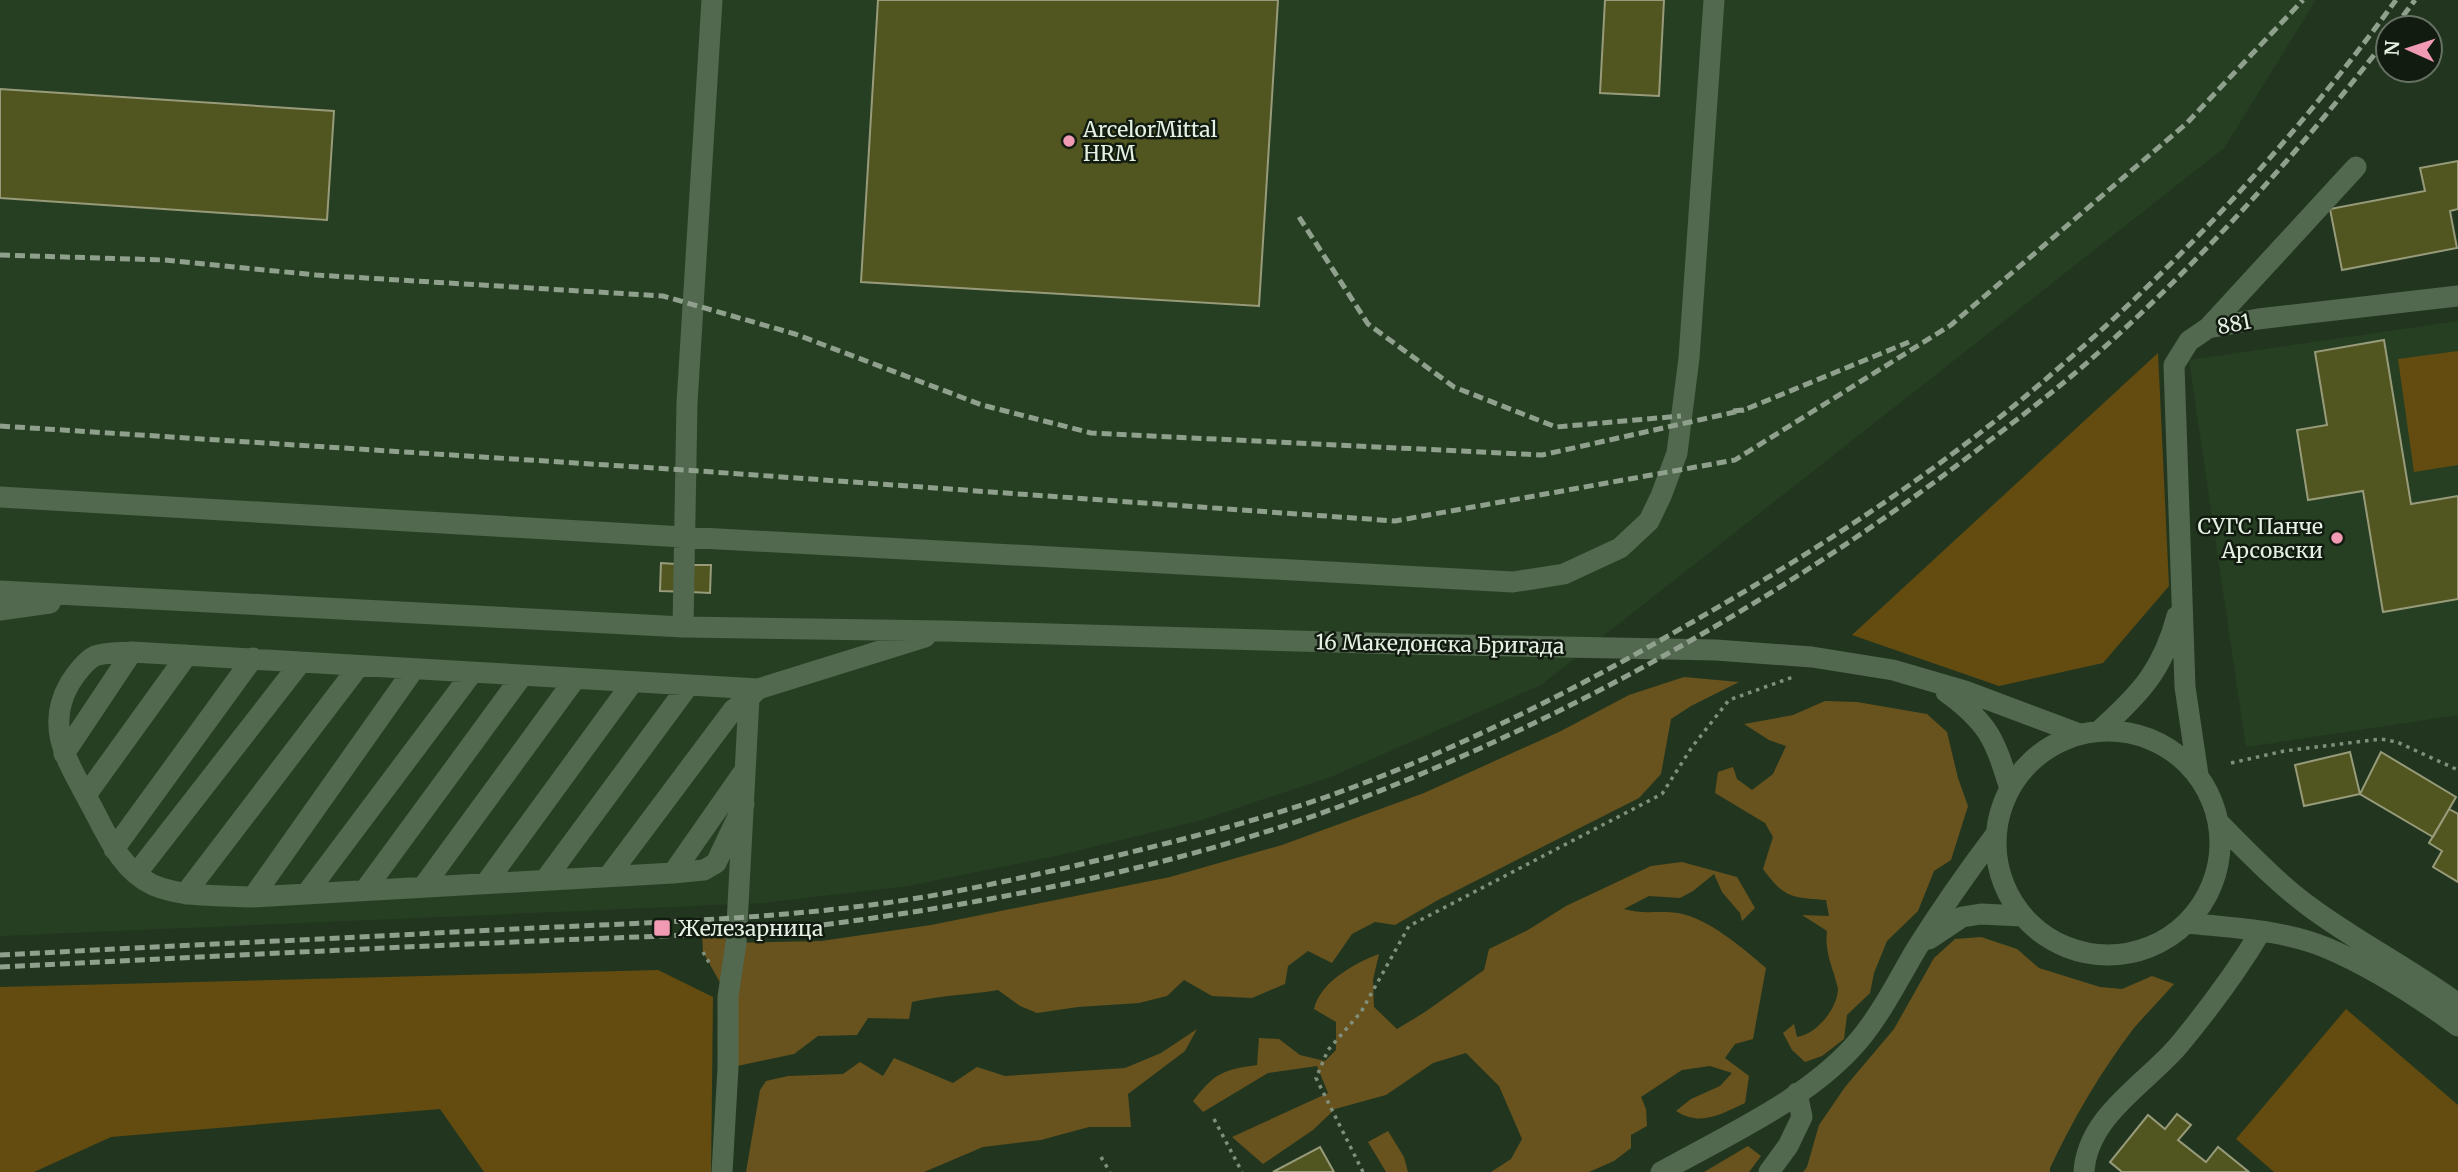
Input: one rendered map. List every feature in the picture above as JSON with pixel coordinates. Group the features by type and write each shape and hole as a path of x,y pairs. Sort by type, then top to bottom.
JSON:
{"street":[{"path":"683,627 687,402 712,0"},
{"path":"0,497 1513,582 1564,574 1620,548 1649,521 1677,453 1689,358 1714,0"},
{"path":"2208,328 2356,167"},
{"name":"881","path":"2198,775 2185,687 2174,365 2189,341 2208,328 2258,319 2458,296"},
{"path":"0,591 85,597"},
{"path":"0,610 85,597"},
{"name":"16 Македонска Бригада","path":"85,597 683,627 1716,650 1812,657 1893,670 1965,691 2077,733"},
{"name":"881","path":"2099,731 2133,701 2154,675 2173,632 2182,597"},
{"path":"608,877 733,710 753,694 944,631"},
{"path":"744,804 716,863 704,870 253,897 185,894 153,885 135,874 114,849 64,754 58,728 61,699 75,675 94,657 132,652 688,686 753,694"},
{"path":"64,754 132,652"},
{"path":"86,795 187,655"},
{"path":"114,849 253,659"},
{"path":"135,874 301,662"},
{"path":"185,894 359,666"},
{"path":"253,897 414,669"},
{"path":"307,894 472,673"},
{"path":"365,890 522,676"},
{"path":"423,887 575,679"},
{"path":"486,883 632,683"},
{"name":"16 Македонска Бригада","path":"1933,683 1972,711 1993,740 2010,789"},
{"path":"545,880 688,686"},
{"path":"723,1172 728,997 736,943 745,770 753,694"},
{"path":"2099,731 2136,734 2154,741 2171,750 2198,775 2211,798 2219,823 2220,850 2216,877 2205,901 2188,923 2164,942 2135,953 2104,956 2073,951 2045,937 2022,916 2009,898 1996,856 1998,818 2010,789 2025,768 2059,740 2077,733 2099,731"},
{"path":"673,873 745,770"},
{"path":"2219,823 2282,885 2311,908 2458,1004"},
{"path":"1661,1172 1797,1093 1841,1059 1861,1038 1961,881 1996,834"},
{"path":"1917,949 1951,922 1962,917 1981,914 2022,916"},
{"path":"2188,923 2261,931 2326,948 2390,980 2458,1026"},
{"path":"2084,1172 2090,1142 2113,1109 2178,1046 2242,962 2261,931"},
{"path":"1769,1172 1788,1146 1801,1117 1797,1093"}],"path":[{"path":"1363,1172 1316,1078 1328,1050 1361,1012 1409,926 1662,794 1692,747 1730,700 1790,679 1812,657"},
{"path":"2231,764 2284,751 2381,739 2397,742 2458,770"},
{"path":"1213,1119 1241,1172"},
{"path":"1101,1157 1110,1172"}],"shaded area":[{"path":"0,0 2316,0 2224,148 1541,685 1333,776 1198,821 1060,855 908,886 762,903 0,936"},
{"name":"СУГС Панче Арсовски","path":"2458,321 2458,715 2246,747 2189,360"},
{"path":"2458,351 2458,465 2414,472 2398,359"},
{"path":"2158,353 2169,586 2103,663 1999,686 1852,635"},
{"path":"1684,677 1739,682 1671,719 1661,774 1639,798 1438,900 1395,925 1375,922 1352,934 1332,963 1308,951 1288,966 1285,984 1252,998 1212,996 1184,980 1167,996 1139,1003 1037,1013 1020,1006 998,990 934,998 912,1002 909,1019 868,1018 857,1035 818,1036 794,1054 728,1068 728,997 703,952 702,933 725,931 726,943 821,941 931,925 1170,877 1282,845 1424,793 1561,731 1629,695"},
{"path":"1825,701 1857,702 1927,714 1947,732 1968,806 1951,860 1934,871 1918,911 1887,941 1874,973 1870,993 1847,1015 1844,1039 1822,1056 1805,1062 1792,1050 1783,1033 1794,1024 1797,1037 1811,1031 1824,1020 1836,998 1838,988 1828,952 1827,931 1802,915 1829,916 1826,900 1790,895 1777,886 1763,869 1773,837 1765,823 1715,793 1718,772 1733,767 1737,779 1752,790 1773,774 1786,746 1769,740 1744,724 1793,715"},
{"path":"1682,862 1737,877 1755,908 1742,921 1740,913 1722,892 1714,874 1680,898 1649,896 1624,909 1689,916 1725,935 1766,968 1753,1039 1735,1044 1725,1058 1749,1076 1745,1103 1711,1117 1685,1116 1676,1111 1691,1099 1720,1086 1732,1073 1710,1066 1682,1070 1641,1097 1646,1109 1647,1126 1631,1135 1631,1148 1614,1161 1589,1172 1491,1172 1511,1159 1522,1139 1499,1086 1466,1053 1433,1063 1386,1095 1335,1109 1313,1130 1263,1164 1232,1137 1328,1093 1317,1066 1268,1073 1203,1112 1193,1101 1207,1084 1220,1074 1257,1065 1259,1038 1279,1039 1300,1055 1325,1061 1336,1050 1336,1022 1314,1009 1323,990 1331,982 1360,963 1379,954 1373,980 1374,1007 1397,1029 1484,970 1489,949 1528,930 1566,906 1651,866"},
{"path":"1981,937 2017,949 2039,968 2100,987 2122,989 2152,976 2174,984 2134,1028 2110,1061 2068,1132 2050,1172 1803,1172 1807,1167 1819,1125 1845,1087 1894,1029 1934,958 1955,939"},
{"path":"658,970 713,997 711,1172 484,1172 440,1109 111,1137 34,1172 0,1172 0,987"},
{"path":"2346,1009 2458,1105 2458,1172 2274,1172 2236,1139"},
{"path":"1197,1029 1185,1051 1128,1094 1131,1127 1089,1127 1041,1140 983,1147 924,1172 746,1172 760,1090 766,1081 788,1076 843,1074 860,1062 883,1076 894,1058 953,1083 977,1067 1005,1076 1125,1068 1161,1053"},
{"path":"1388,1131 1404,1157 1408,1172 1386,1172 1368,1142"},
{"path":"1748,1146 1761,1156 1749,1172 1704,1172"}],"building":[{"name":"ArcelorMittal HRM","path":"878,0 1278,0 1259,306 861,282"},
{"path":"1605,0 1664,0 1659,96 1600,93"},
{"path":"0,89 334,111 327,220 0,198"},
{"path":"2458,161 2458,209 2450,211 2457,248 2342,270 2330,209 2425,191 2420,168"},
{"path":"2384,340 2411,504 2458,496 2458,599 2383,612 2363,491 2308,500 2297,430 2327,425 2315,352"},
{"path":"661,563 691,565 690,592 660,591"},
{"path":"690,565 711,565 710,593 690,592"},
{"path":"2350,752 2360,794 2304,806 2295,765"},
{"path":"2381,752 2456,797 2433,837 2360,794"},
{"path":"2449,809 2458,814 2458,882 2433,867 2442,851 2429,843"},
{"path":"2177,1114 2191,1125 2178,1140 2206,1162 2218,1147 2249,1172 2122,1172 2110,1162 2148,1115 2165,1129"},
{"path":"1320,1147 1334,1172 1273,1172"}],"railway":[{"path":"0,426 685,470 1395,521 1735,460 1951,325 2186,124 2303,0"},
{"path":"0,955 697,920 878,904 979,887 1140,850 1264,817 1370,781 1501,724 1668,636 1808,553 1898,493 1985,429 2128,305 2224,209 2313,107 2396,0"},
{"path":"2404,14 2415,0"},
{"path":"0,967 730,933 807,927 973,902 1103,876 1231,842 1354,801 1436,768 1597,692 1752,604 1901,506 2036,405 2138,316 2251,201 2374,55"},
{"path":"1299,217 1368,324 1454,387 1556,427 1681,416"},
{"path":"0,255 164,260 316,275 663,296 795,334 982,405 1091,433 1542,455 1744,410"},
{"path":"1733,411 1744,410 1909,342"}],"place":[{"name":"ArcelorMittal HRM","path":"1069,141"},
{"name":"СУГС Панче Арсовски","path":"2337,538"},
{"name":"Железарница","path":"662,928"}]}
